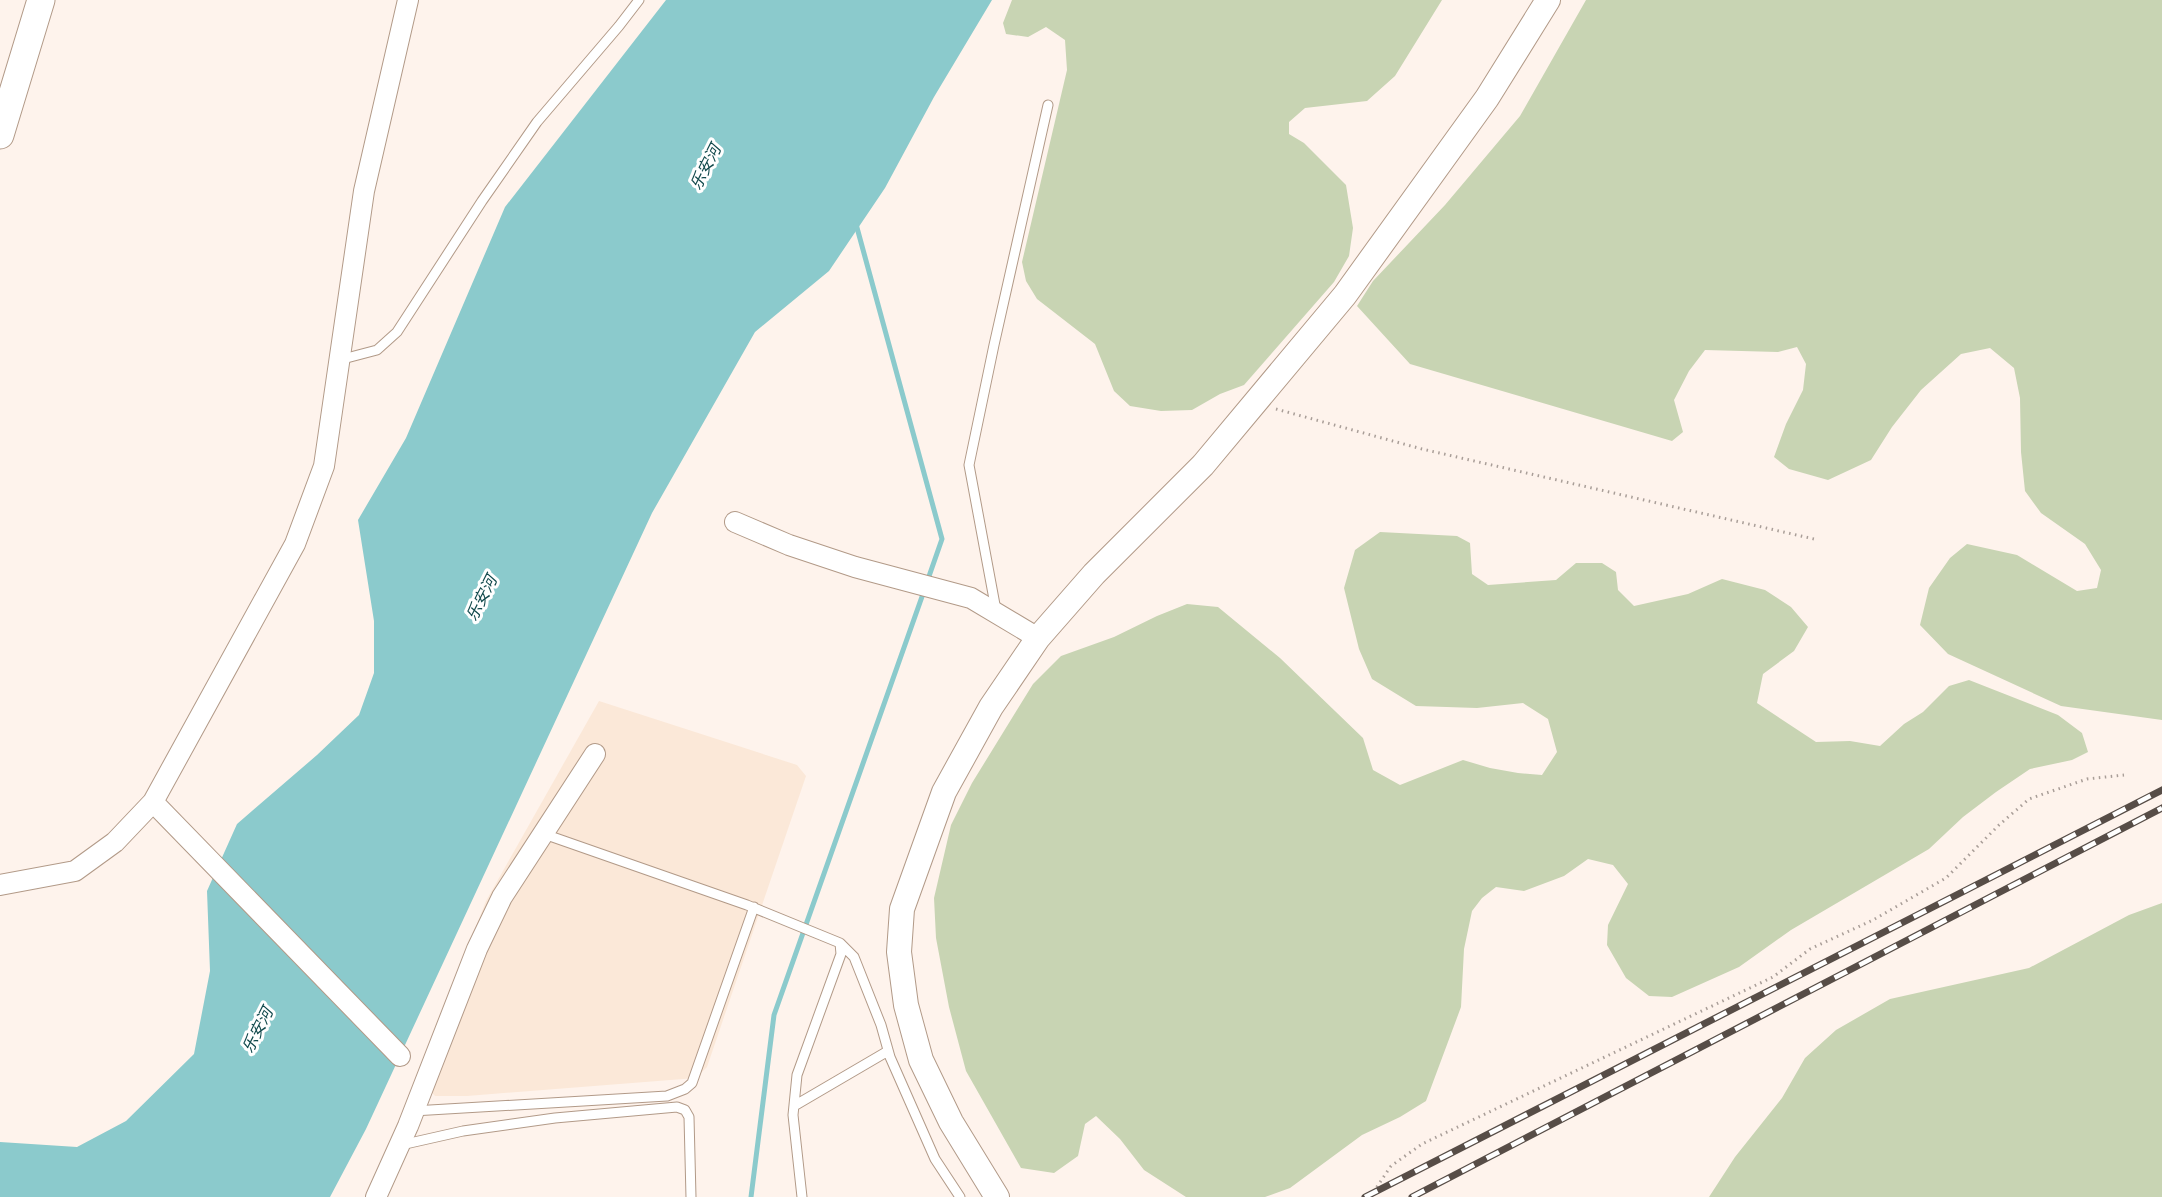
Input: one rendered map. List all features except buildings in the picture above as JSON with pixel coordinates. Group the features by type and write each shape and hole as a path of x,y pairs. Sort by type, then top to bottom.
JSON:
{"main road":[{"path":"0,135 41,0"}],"street":[{"path":"0,885 75,871 115,842 153,802 296,544 324,466 364,191 408,0"},
{"path":"998,1197 951,1122 921,1060 906,1005 899,952 902,909 944,792 991,707 1038,638 1094,574 1203,465 1345,295 1487,98 1548,0"},
{"path":"735,522 855,567 971,598 1038,638"},
{"path":"376,1197 399,1146 477,949 502,897 596,754"},
{"path":"153,802 400,1056"}],"lane":[{"path":"339,360 377,350 397,332 482,201 537,122 639,0"},
{"path":"996,612 969,465 1048,105"},
{"path":"544,834 754,908 840,943 854,957 888,1051 935,1159 960,1197"},
{"path":"413,1111 666,1096 685,1089 692,1083 754,908"},
{"path":"802,1197 793,1115 797,1075 841,954 840,943"},
{"path":"794,1106 888,1051"},
{"path":"399,1146 464,1131 532,1121 677,1107 685,1110 689,1117 692,1197"}],"path":[{"path":"1254,403 1422,449 1814,539"},
{"path":"1370,1197 1391,1166 1422,1144 1773,977 1810,949 1873,920 1946,878 1999,825 2029,799 2087,779 2124,776"}],"shaded area":[{"path":"599,701 797,765 806,776 707,1067 696,1078 467,1096 435,1096 417,1076 486,901"}],"green space":[{"path":"1012,0 1442,0 1395,76 1367,101 1305,108 1289,122 1289,134 1304,143 1346,185 1353,228 1349,256 1334,282 1244,385 1220,394 1192,410 1161,411 1130,406 1114,391 1095,344 1037,299 1026,281 1022,262 1067,70 1065,40 1046,27 1028,37 1006,34 1003,23"},
{"path":"1586,0 2162,0 2162,720 2061,706 1948,654 1920,625 1929,588 1950,558 1967,544 2017,555 2077,591 2097,588 2101,570 2085,544 2041,513 2025,491 2021,452 2020,398 2014,368 1990,348 1961,354 1921,390 1892,427 1871,460 1828,480 1789,469 1774,457 1786,424 1803,390 1806,364 1797,347 1778,352 1705,350 1689,371 1674,400 1683,432 1672,441 1410,364 1357,306 1373,281 1445,205 1520,116"},
{"path":"1380,532 1457,536 1470,543 1472,574 1488,585 1556,580 1576,563 1602,563 1616,572 1618,590 1634,606 1688,594 1722,579 1765,590 1791,607 1808,627 1794,651 1763,674 1757,703 1816,742 1850,741 1880,746 1904,724 1923,712 1949,686 1969,680 2058,715 2082,733 2088,752 2072,760 2030,769 1963,817 1929,849 1791,930 1739,967 1672,997 1649,996 1626,978 1607,945 1608,925 1628,884 1613,865 1588,859 1564,876 1524,891 1496,887 1482,898 1472,911 1464,949 1461,1007 1426,1101 1400,1117 1362,1135 1290,1188 1265,1197 1186,1197 1144,1170 1120,1139 1096,1116 1085,1124 1078,1156 1054,1173 1021,1168 966,1071 949,1007 936,938 934,898 951,825 972,783 1033,684 1061,656 1114,637 1187,604 1218,607 1280,658 1363,738 1373,770 1400,785 1463,760 1490,768 1542,775 1557,752 1548,719 1523,703 1477,708 1416,706 1372,679 1359,649 1344,588 1355,550"},
{"path":"2162,903 2162,1197 1709,1197 1735,1157 1782,1098 1805,1058 1836,1030 1890,999 2029,968 2129,915"}],"water":[{"name":"乐安河","path":"666,0 992,0 934,97 885,188 829,271 755,332 652,513 366,1129 330,1197 0,1197 0,1142 77,1147 126,1121 194,1054 210,971 207,891 237,824 317,755 359,715 374,673 374,621 358,520 406,438 505,207"}],"waterway":[{"path":"856,224 942,539 927,582"},
{"path":"751,1197 774,1015 924,591"}],"railway":[{"path":"1365,1197 2162,790"},
{"path":"1412,1197 2162,808"}]}
